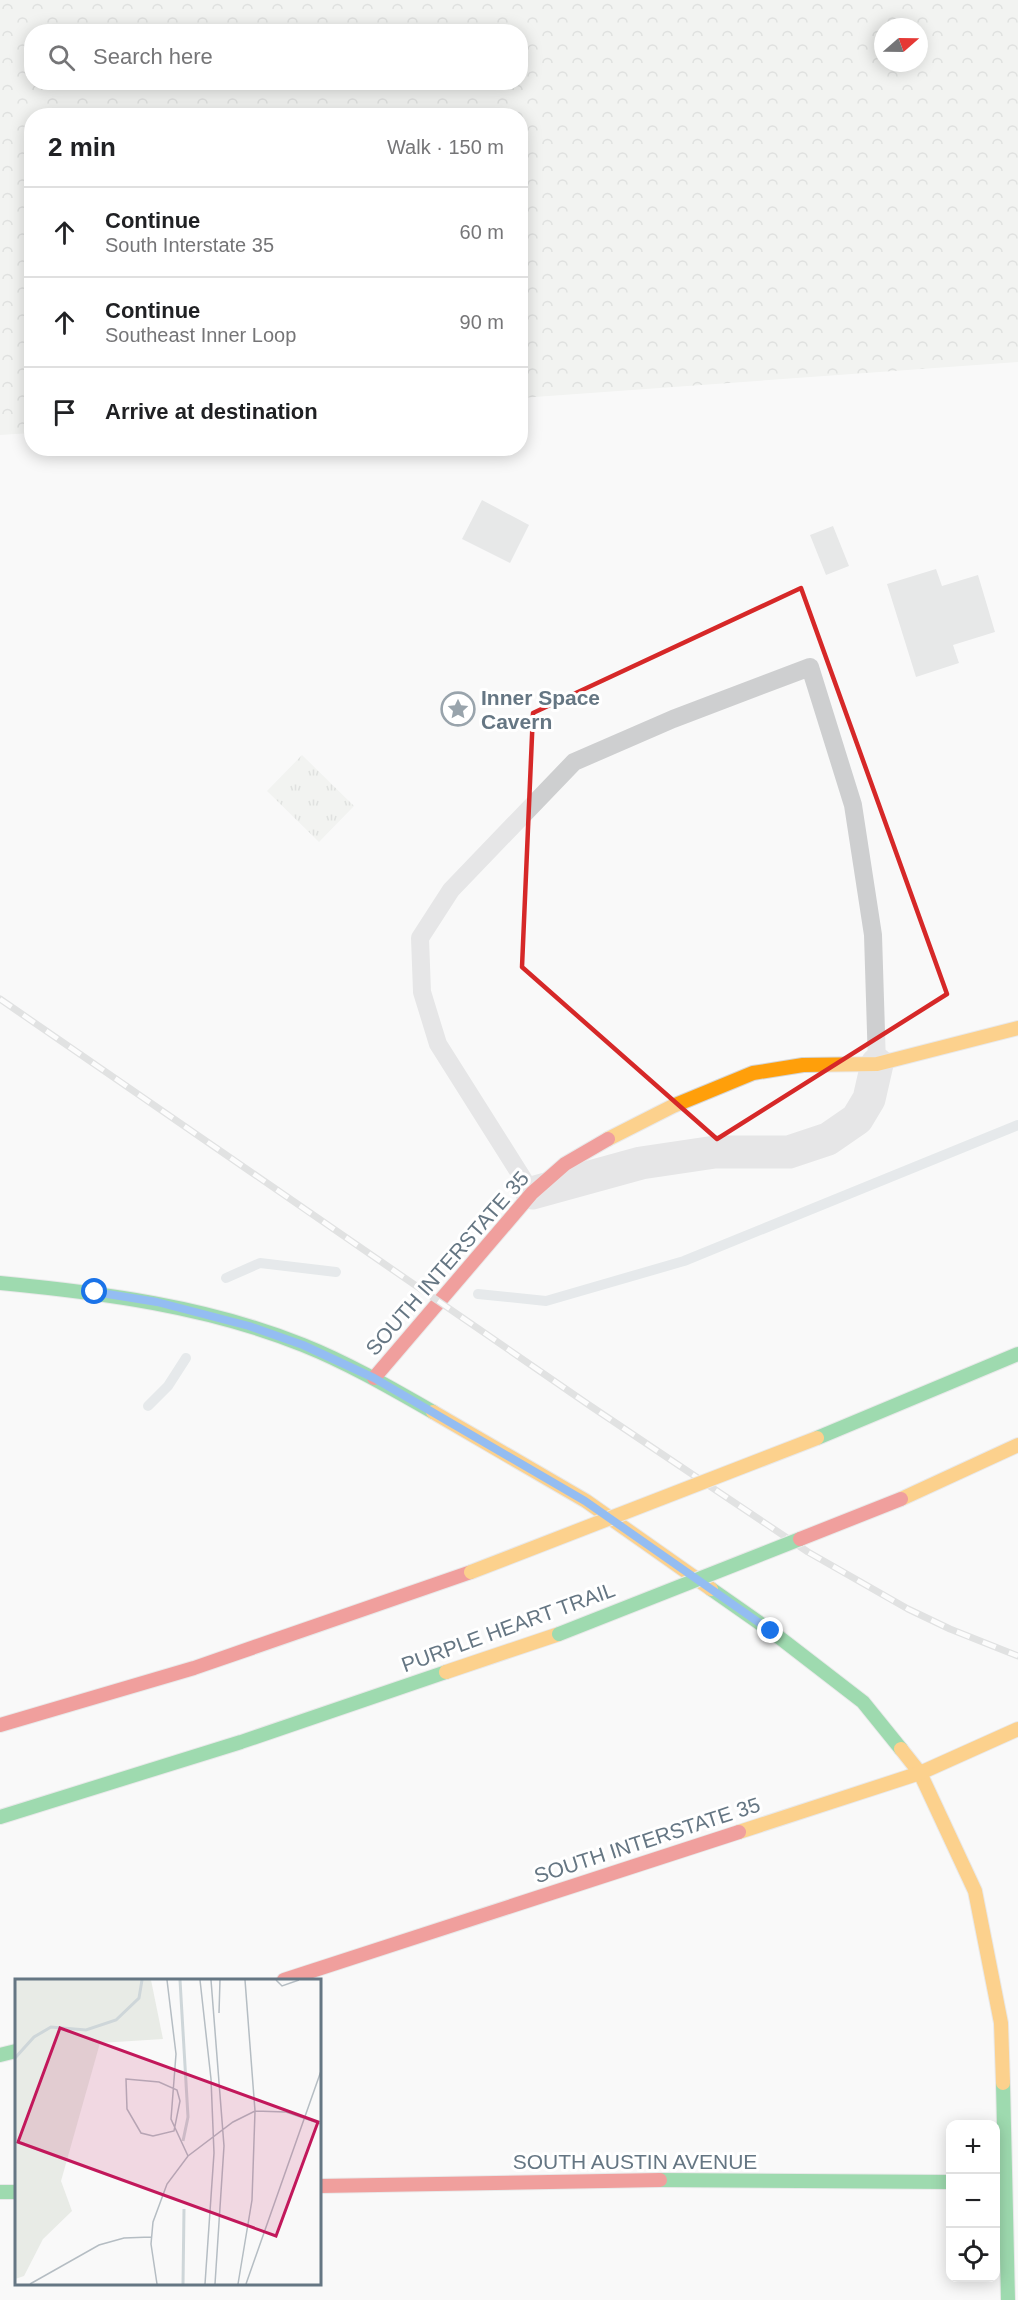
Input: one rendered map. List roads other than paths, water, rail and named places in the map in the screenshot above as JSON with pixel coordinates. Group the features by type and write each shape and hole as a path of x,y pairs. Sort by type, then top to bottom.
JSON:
{"main road":[{"name":"SOUTH INTERSTATE 35","path":"0,1283 95,1292 157,1302 249,1326 303,1345 374,1378 532,1193 565,1164 621,1132 673,1106 753,1073 803,1065 877,1064 1018,1028"},
{"path":"0,1725 194,1668 471,1572 817,1438 1018,1353"},
{"path":"374,1378 585,1501 771,1631 863,1702 920,1773 975,1891 1001,2023 1008,2300"},
{"name":"PURPLE HEART TRAIL","path":"0,1817 241,1742 560,1634 901,1498 1018,1445"},
{"name":"SOUTH INTERSTATE 35","path":"287,1979 920,1773 1018,1729"},
{"path":"0,2055 15,2051"},
{"name":"SOUTH AUSTIN AVENUE","path":"321,2186 606,2180 946,2182"},
{"path":"0,2193 15,2192"}],"street":[{"path":"532,1193 641,1163 716,1152 789,1152 828,1139 857,1119 869,1099 877,1064"}],"lane":[{"path":"532,1193 438,1044 422,992 420,938 451,890 574,762 673,719 810,667 853,806 873,935 877,1064"}],"waterway":[{"path":"478,1294 546,1301 684,1261 1018,1125"},
{"path":"226,1278 260,1263 336,1272"},
{"path":"148,1406 168,1386 186,1358"}],"railway":[{"path":"0,999 589,1405 808,1552 908,1609 950,1629 1018,1656"}],"place":[{"name":"Inner Space Cavern","path":"458,709"}]}
